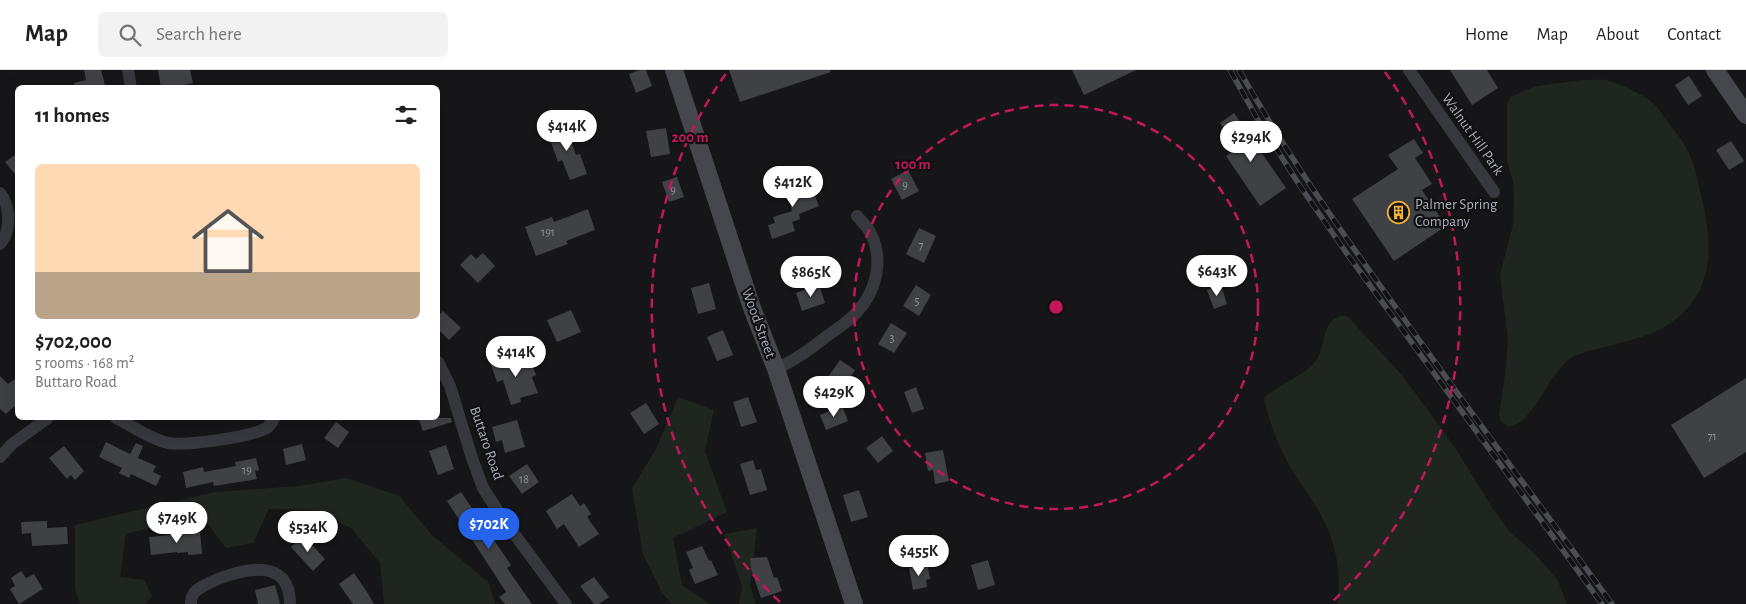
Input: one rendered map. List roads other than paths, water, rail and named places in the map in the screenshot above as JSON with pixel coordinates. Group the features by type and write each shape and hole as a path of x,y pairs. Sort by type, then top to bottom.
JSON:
{"street":[{"path":"128,70 130,85"},
{"name":"Wood Street","path":"674,70 752,308 776,369 854,604"},
{"name":"Walnut Hill Park","path":"1409,70 1494,192"},
{"path":"1715,70 1746,115"},
{"path":"0,194 6,202 8,217 5,237 0,244"},
{"path":"776,369 800,357 853,317 870,293 876,279 876,249 872,235 857,216"},
{"name":"Buttaro Road","path":"440,366 450,386 472,458 484,488 501,516 566,604"},
{"path":"0,457 12,444 45,420"},
{"path":"120,420 152,437 175,444 205,442 258,431 269,426 273,420"},
{"path":"191,604 194,594 202,587 235,573 261,568 280,577 288,592 290,604"}],"railway":[{"path":"1230,70 1258,120 1300,186 1345,251 1602,604"},
{"path":"1239,70 1297,165 1359,256 1612,604"}],"place":[{"name":"Palmer Spring Company","path":"1399,213"}]}
